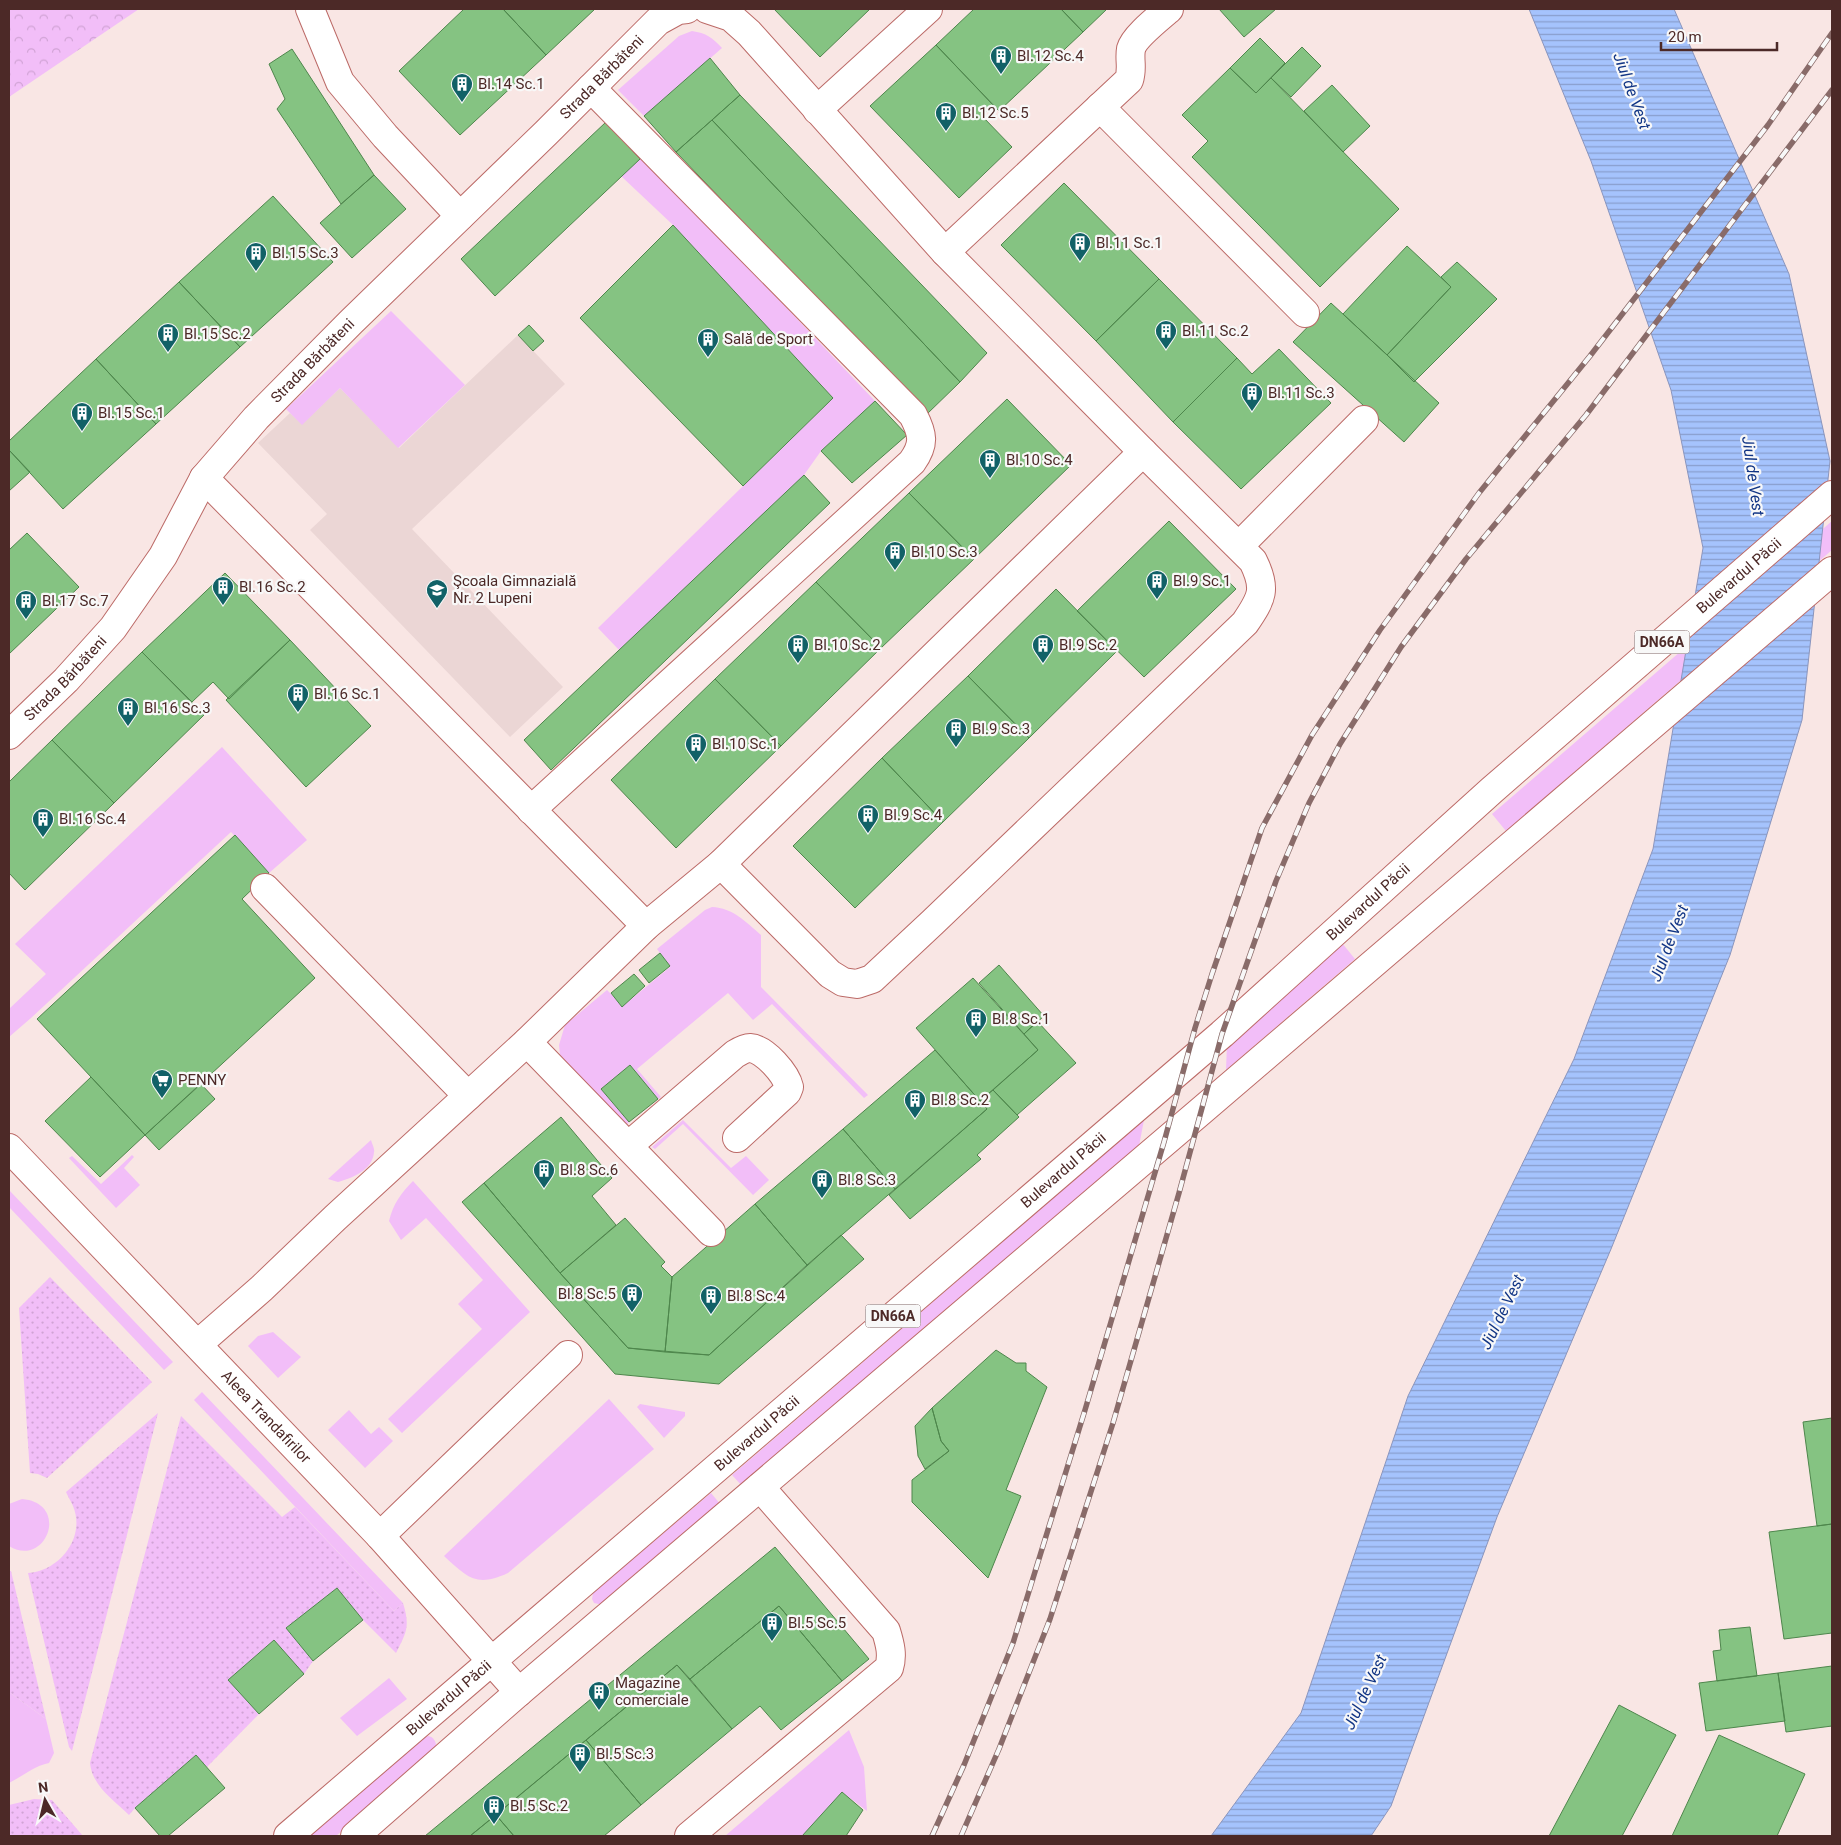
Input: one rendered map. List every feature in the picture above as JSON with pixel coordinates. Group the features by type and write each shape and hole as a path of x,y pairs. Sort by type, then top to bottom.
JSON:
{"street":[{"path":"310,9 340,82 385,136 460,216"},
{"name":"Strada Bărbăteni","path":"9,735 66,680 113,628 163,556 204,478 256,418 350,322 658,21 678,10 687,9"},
{"path":"707,9 731,17 749,32 945,252 1142,452 1253,560 1260,575 1262,589 1257,606 1245,623 872,979 857,984 843,982 830,974 721,864"},
{"path":"817,110 928,9"},
{"path":"945,252 1129,80 1132,70 1132,48 1138,38 1169,9"},
{"path":"531,810 912,462 918,455 922,444 921,430 913,416 591,88"},
{"path":"1100,107 1305,313"},
{"path":"1238,546 1364,420"},
{"path":"198,1344 262,1288 527,1042 646,926 721,864 1142,452"},
{"path":"204,478 646,926"},
{"name":"Bulevardul Păcii","path":"288,1836 1222,1034 1492,790 1832,494"},
{"name":"DN66A","path":"355,1836 519,1692 1209,1105 1832,571"},
{"path":"266,888 468,1096"},
{"path":"527,1042 711,1232"},
{"path":"628,1146 735,1054 744,1049 751,1048 763,1052 784,1073 789,1087 787,1092 737,1138"},
{"name":"Aleea Trandafirilor","path":"9,1148 380,1536 519,1692"},
{"path":"380,1536 568,1355"},
{"path":"689,1836 889,1668 892,1659 886,1631 760,1487"}],"shaded area":[{"name":"Şcoala Gimnazială Nr. 2 Lupeni","path":"518,335 565,384 412,529 563,687 510,737 310,530 327,514 258,443 290,413 302,424 340,388 399,448"}],"green space":[{"path":"9,9 139,9 9,97"},
{"path":"692,31 709,36 722,48 644,116 618,90 679,36"},
{"path":"640,159 647,161 875,401 821,451 804,475 619,650 598,628 833,398 673,225 621,176"},
{"path":"391,311 465,385 398,448 340,388 302,425 286,409"},
{"path":"1832,521 1832,550 1506,831 1492,814"},
{"path":"222,747 307,840 269,873 231,832 9,1037 9,1009 46,974 15,944"},
{"path":"712,907 733,913 761,935 761,987 868,1095 864,1098 772,1004 753,1020 728,993 637,1069 661,1097 658,1099 630,1065 601,1089 629,1122 625,1127 567,1066 560,1055 559,1045 565,1025 607,990 623,1006 670,967 657,949 705,910"},
{"path":"1342,943 1355,959 1226,1070 1227,1044"},
{"path":"683,1120 731,1168 746,1156 769,1180 753,1195 683,1124 655,1149 652,1147"},
{"path":"1144,1120 1139,1146 743,1487 732,1475"},
{"path":"371,1140 374,1148 373,1158 366,1168 338,1182 328,1179"},
{"path":"132,1155 134,1157 124,1168 140,1185 116,1208 69,1158 72,1156 101,1184"},
{"path":"413,1181 530,1312 402,1433 388,1419 482,1329 458,1304 483,1280 426,1218 401,1240 389,1221 398,1199"},
{"path":"9,1190 173,1362 164,1370 9,1207"},
{"path":"50,1277 152,1382 47,1478 30,1473 19,1308"},
{"path":"273,1332 301,1357 278,1378 248,1346 258,1336"},
{"path":"202,1392 403,1603 394,1611 194,1400"},
{"path":"609,1399 654,1449 508,1573 488,1580 480,1580 466,1575 444,1556"},
{"path":"640,1404 685,1412 685,1416 664,1438 637,1407"},
{"path":"349,1410 371,1434 379,1427 393,1441 365,1468 328,1430"},
{"path":"158,1413 72,1751 69,1747 28,1573 40,1571 60,1559 73,1540 76,1518 73,1506 66,1492"},
{"path":"181,1416 282,1517 295,1507 394,1611 403,1603 407,1623 403,1640 396,1653 363,1620 337,1588 286,1628 313,1661 304,1674 274,1640 229,1680 259,1714 207,1767 196,1755 129,1815 99,1786 90,1763"},
{"path":"711,1493 721,1505 603,1605 594,1603 592,1599 593,1593"},
{"path":"22,1499 37,1503 46,1511 49,1522 48,1533 42,1542 34,1549 22,1551 9,1546 9,1504"},
{"path":"9,1571 11,1571 46,1719 9,1692"},
{"path":"389,1678 407,1699 357,1736 340,1718"},
{"path":"9,1692 46,1719 54,1753 49,1763 33,1769 9,1783"},
{"path":"849,1730 864,1767 867,1811 842,1792 804,1836 725,1836"},
{"path":"428,1736 435,1741 436,1750 336,1836 308,1836 422,1738"},
{"path":"34,1799 52,1800 83,1836 9,1836 9,1805"}],"water":[{"name":"Jiul de Vest","path":"1529,9 1674,9 1789,274 1830,461 1802,720 1730,955 1611,1249 1497,1517 1391,1806 1371,1836 1211,1836 1301,1713 1408,1396 1574,1059 1653,849 1703,548 1671,390 1591,161"}],"building":[{"name":"Bl.14 Sc.1","path":"464,9 503,9 546,55 460,135 399,71"},
{"path":"503,9 595,9 546,55"},
{"path":"774,9 870,9 820,57"},
{"name":"Bl.12 Sc.4","path":"974,9 1061,9 1083,32 999,111 936,45"},
{"path":"1061,9 1107,9 1083,32"},
{"path":"1219,9 1276,9 1244,37"},
{"path":"1260,38 1285,63 1256,93 1230,68"},
{"name":"Bl.12 Sc.5","path":"936,45 993,105 982,116 1012,147 959,198 870,106"},
{"path":"1302,47 1321,66 1291,97 1271,78"},
{"path":"292,49 374,175 341,204 277,109 285,99 269,64"},
{"path":"710,58 740,95 676,152 644,116"},
{"path":"1230,68 1256,93 1271,78 1399,209 1320,287 1192,157 1208,141 1182,115"},
{"path":"1332,85 1370,126 1343,152 1304,111"},
{"path":"740,95 987,353 960,382 712,120"},
{"path":"712,120 960,382 927,414 676,152"},
{"path":"606,122 640,159 495,296 461,259"},
{"path":"374,175 406,209 352,258 320,223"},
{"name":"Bl.11 Sc.1","path":"1064,183 1159,279 1096,341 1001,245"},
{"name":"Bl.15 Sc.3","path":"273,196 333,262 240,347 179,282"},
{"name":"Sală de Sport","path":"673,225 833,398 743,486 580,318"},
{"path":"1407,246 1451,287 1387,355 1343,314"},
{"path":"1457,262 1497,299 1414,382 1387,355 1451,287 1441,277"},
{"name":"Bl.11 Sc.2","path":"1159,279 1237,358 1173,422 1096,341"},
{"name":"Bl.15 Sc.2","path":"179,282 240,347 156,424 96,359"},
{"path":"1331,303 1439,403 1404,442 1293,342"},
{"path":"529,325 544,341 533,351 518,335"},
{"name":"Bl.11 Sc.3","path":"1279,349 1331,403 1241,489 1173,422 1237,358 1252,374"},
{"name":"Bl.15 Sc.1","path":"96,359 156,424 63,509 9,450 9,441"},
{"name":"Bl.10 Sc.4","path":"1007,399 1071,465 974,559 909,493"},
{"path":"875,401 907,435 852,483 821,451"},
{"path":"9,450 30,472 9,491"},
{"path":"804,475 830,503 551,770 524,740"},
{"name":"Bl.10 Sc.3","path":"909,493 974,559 881,648 816,582"},
{"name":"Bl.9 Sc.1","path":"1169,521 1236,589 1144,677 1077,611"},
{"name":"Bl.17 Sc.7","path":"27,533 79,587 9,654 9,550"},
{"name":"Bl.16 Sc.2","path":"225,573 290,640 229,699 213,682 192,702 142,652"},
{"name":"Bl.10 Sc.2","path":"816,582 881,648 781,746 715,679"},
{"name":"Bl.9 Sc.2","path":"1056,589 1117,651 1029,738 968,676"},
{"name":"Bl.16 Sc.1","path":"290,640 371,726 306,787 226,700"},
{"name":"Bl.16 Sc.3","path":"142,652 204,715 114,803 52,740"},
{"name":"Bl.9 Sc.3","path":"968,676 1029,738 943,822 882,758"},
{"name":"Bl.10 Sc.1","path":"715,679 781,746 676,848 611,780"},
{"name":"Bl.16 Sc.4","path":"52,740 114,803 25,890 9,873 9,782"},
{"name":"Bl.9 Sc.4","path":"882,758 943,822 855,908 793,846"},
{"path":"235,835 269,873 242,899 315,978 145,1135 37,1019"},
{"path":"660,953 670,966 649,983 639,970"},
{"path":"999,965 1044,1016 1024,1034 979,983"},
{"path":"634,974 645,986 622,1007 611,993"},
{"name":"Bl.8 Sc.1","path":"973,978 1038,1050 980,1101 916,1028"},
{"path":"1037,1021 1076,1063 1017,1115 993,1090 1038,1050 1024,1034"},
{"name":"Bl.8 Sc.2","path":"935,1050 987,1109 895,1189 843,1129"},
{"path":"630,1065 658,1099 629,1122 601,1089"},
{"path":"91,1077 145,1135 100,1177 45,1121"},
{"path":"201,1084 215,1099 159,1150 145,1135"},
{"path":"993,1090 1019,1117 977,1155 981,1159 910,1219 889,1195 987,1109 980,1101"},
{"name":"Bl.8 Sc.6","path":"561,1117 612,1178 592,1196 616,1225 560,1273 484,1183"},
{"name":"Bl.8 Sc.3","path":"843,1129 895,1189 807,1265 755,1204"},
{"path":"484,1183 560,1273 628,1348 709,1355 841,1235 864,1259 719,1384 615,1374 462,1202"},
{"name":"Bl.8 Sc.4","path":"755,1204 807,1265 709,1355 665,1352 672,1277"},
{"name":"Bl.8 Sc.5","path":"625,1218 665,1262 661,1266 672,1277 665,1352 628,1348 560,1273"},
{"path":"996,1350 1016,1363 1026,1363 1026,1371 1047,1387 1006,1490 1021,1496 988,1578 912,1502 912,1480 949,1451 941,1441 932,1408"},
{"path":"932,1408 941,1441 949,1451 925,1469 918,1456 915,1426"},
{"path":"1832,1418 1832,1524 1817,1526 1803,1422"},
{"path":"1832,1524 1832,1633 1784,1639 1769,1532"},
{"name":"Magazine comerciale","path":"775,1547 869,1659 842,1681 779,1606 690,1679 677,1665 470,1836 425,1836"},
{"path":"337,1588 363,1620 313,1661 286,1628"},
{"name":"Bl.5 Sc.5","path":"779,1606 842,1681 781,1730 760,1706 732,1729 690,1679"},
{"path":"1750,1627 1757,1676 1717,1681 1713,1651 1721,1650 1719,1630"},
{"path":"274,1640 304,1674 259,1714 228,1680"},
{"path":"677,1665 732,1729 641,1805 586,1740"},
{"path":"1832,1666 1832,1726 1786,1732 1778,1673"},
{"path":"1778,1673 1785,1721 1706,1731 1699,1683"},
{"path":"1619,1705 1676,1735 1622,1836 1549,1836"},
{"path":"1719,1735 1805,1774 1777,1836 1672,1836"},
{"name":"Bl.5 Sc.3","path":"586,1740 641,1805 604,1836 514,1836 496,1815"},
{"path":"196,1755 225,1788 168,1836 160,1836 135,1808"},
{"path":"842,1792 863,1810 846,1836 802,1836"},
{"name":"Bl.5 Sc.2","path":"496,1815 514,1836 470,1836"}],"railway":[{"path":"932,1836 964,1765 1013,1643 1085,1410 1164,1142 1195,1028 1262,828 1312,735 1380,630 1479,493 1590,356 1768,125 1832,33"},
{"path":"961,1836 999,1749 1050,1619 1113,1423 1222,1034 1276,881 1309,803 1340,744 1401,647 1466,559 1586,415 1832,90"}],"place":[{"name":"Bl.12 Sc.4","path":"1001,75"},
{"name":"Bl.14 Sc.1","path":"462,103"},
{"name":"Bl.12 Sc.5","path":"946,132"},
{"name":"Bl.11 Sc.1","path":"1080,262"},
{"name":"Bl.15 Sc.3","path":"256,272"},
{"name":"Bl.11 Sc.2","path":"1166,350"},
{"name":"Bl.15 Sc.2","path":"168,353"},
{"name":"Sală de Sport","path":"708,358"},
{"name":"Bl.11 Sc.3","path":"1252,412"},
{"name":"Bl.15 Sc.1","path":"82,432"},
{"name":"Bl.10 Sc.4","path":"990,479"},
{"name":"Bl.10 Sc.3","path":"895,571"},
{"name":"Bl.9 Sc.1","path":"1157,600"},
{"name":"Bl.16 Sc.2","path":"223,606"},
{"name":"Şcoala Gimnazială Nr. 2 Lupeni","path":"437,609"},
{"name":"Bl.17 Sc.7","path":"26,620"},
{"name":"Bl.10 Sc.2","path":"798,664"},
{"name":"Bl.9 Sc.2","path":"1043,664"},
{"name":"Bl.16 Sc.1","path":"298,713"},
{"name":"Bl.16 Sc.3","path":"128,727"},
{"name":"Bl.9 Sc.3","path":"956,748"},
{"name":"Bl.10 Sc.1","path":"696,763"},
{"name":"Bl.9 Sc.4","path":"868,834"},
{"name":"Bl.16 Sc.4","path":"43,838"},
{"name":"Bl.8 Sc.1","path":"976,1038"},
{"name":"PENNY","path":"162,1099"},
{"name":"Bl.8 Sc.2","path":"915,1119"},
{"name":"Bl.8 Sc.6","path":"544,1189"},
{"name":"Bl.8 Sc.3","path":"822,1199"},
{"name":"Bl.8 Sc.5","path":"632,1313"},
{"name":"Bl.8 Sc.4","path":"711,1315"},
{"name":"Bl.5 Sc.5","path":"772,1642"},
{"name":"Magazine comerciale","path":"599,1711"},
{"name":"Bl.5 Sc.3","path":"580,1773"},
{"name":"Bl.5 Sc.2","path":"494,1825"}]}
